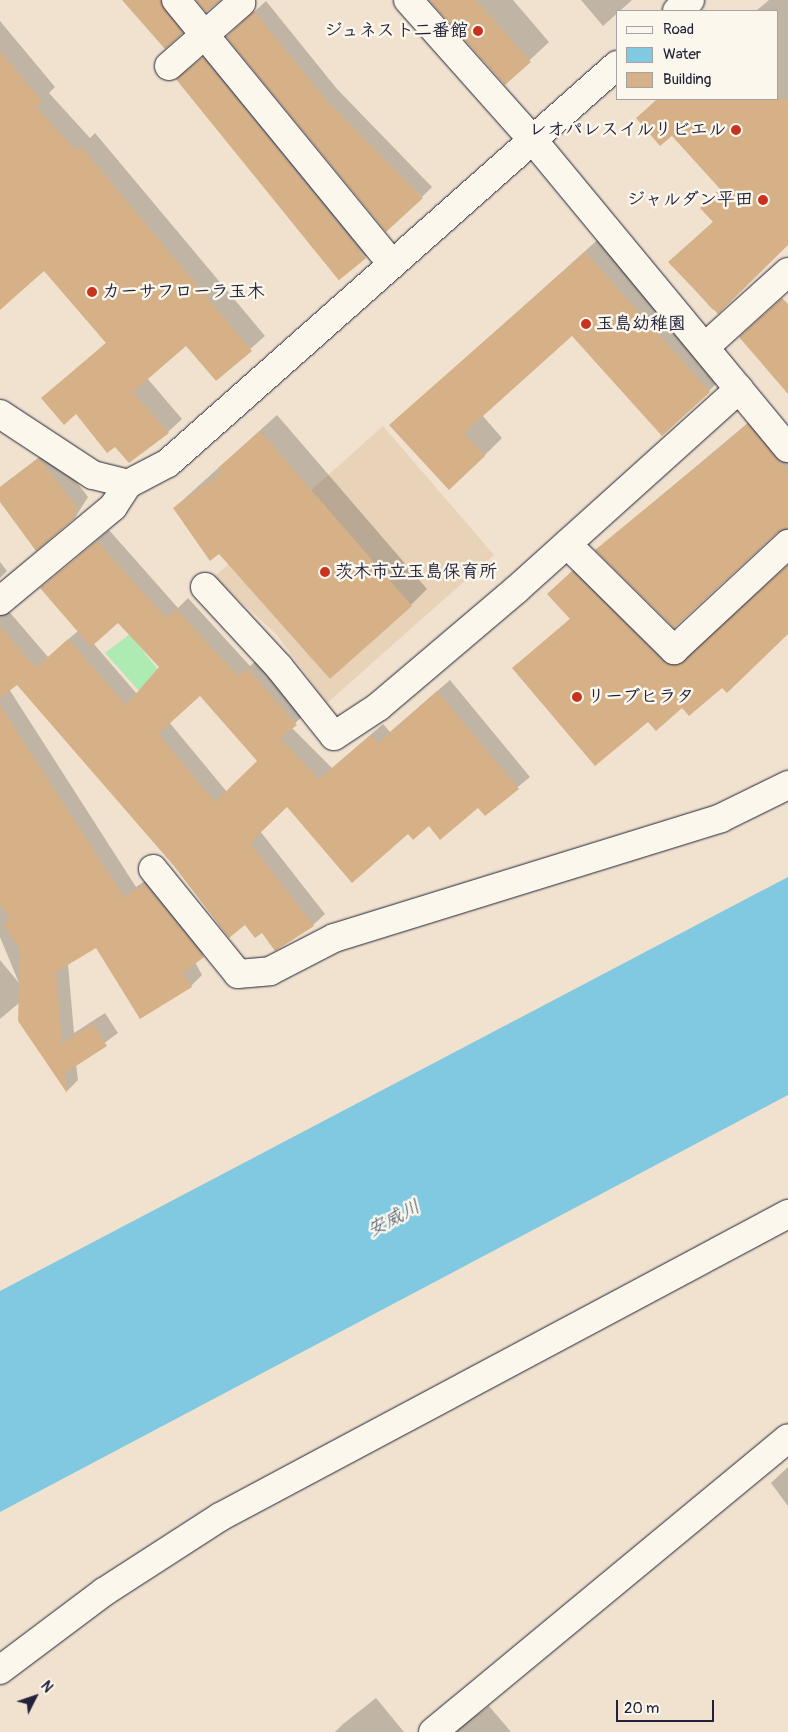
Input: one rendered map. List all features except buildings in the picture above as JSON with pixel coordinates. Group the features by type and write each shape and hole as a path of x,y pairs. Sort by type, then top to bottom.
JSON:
{"street":[{"path":"176,0 392,264"},
{"path":"408,0 532,139 788,448"},
{"path":"679,10 690,0"},
{"path":"170,66 241,3"},
{"path":"0,601 113,507 128,484 168,463 616,66"},
{"path":"704,347 788,272"},
{"path":"205,587 279,666 334,736 378,706 567,544 739,389"},
{"path":"0,414 93,475 128,484"},
{"path":"567,544 674,650 788,544"},
{"path":"153,869 238,974 270,971 334,938 721,818 788,785"},
{"path":"0,1670 104,1592 220,1517 788,1214"},
{"path":"433,1732 788,1438"}],"shaded area":[{"path":"383,426 494,555 327,703 277,635 214,577"}],"green space":[{"path":"130,634 169,684 149,702 105,653"}],"water":[{"name":"安威川","path":"788,877 788,1095 0,1512 0,1291"}],"place":[{"name":"ジュネスト二番館","path":"478,31"},
{"name":"レオパレスイルリビエル","path":"736,130"},
{"name":"ジャルダン平田","path":"763,200"},
{"name":"カーサフローラ玉木","path":"92,292"},
{"name":"玉島幼稚園","path":"586,324"},
{"name":"茨木市立玉島保育所","path":"325,572"},
{"name":"リーブヒラタ","path":"577,697"}]}
